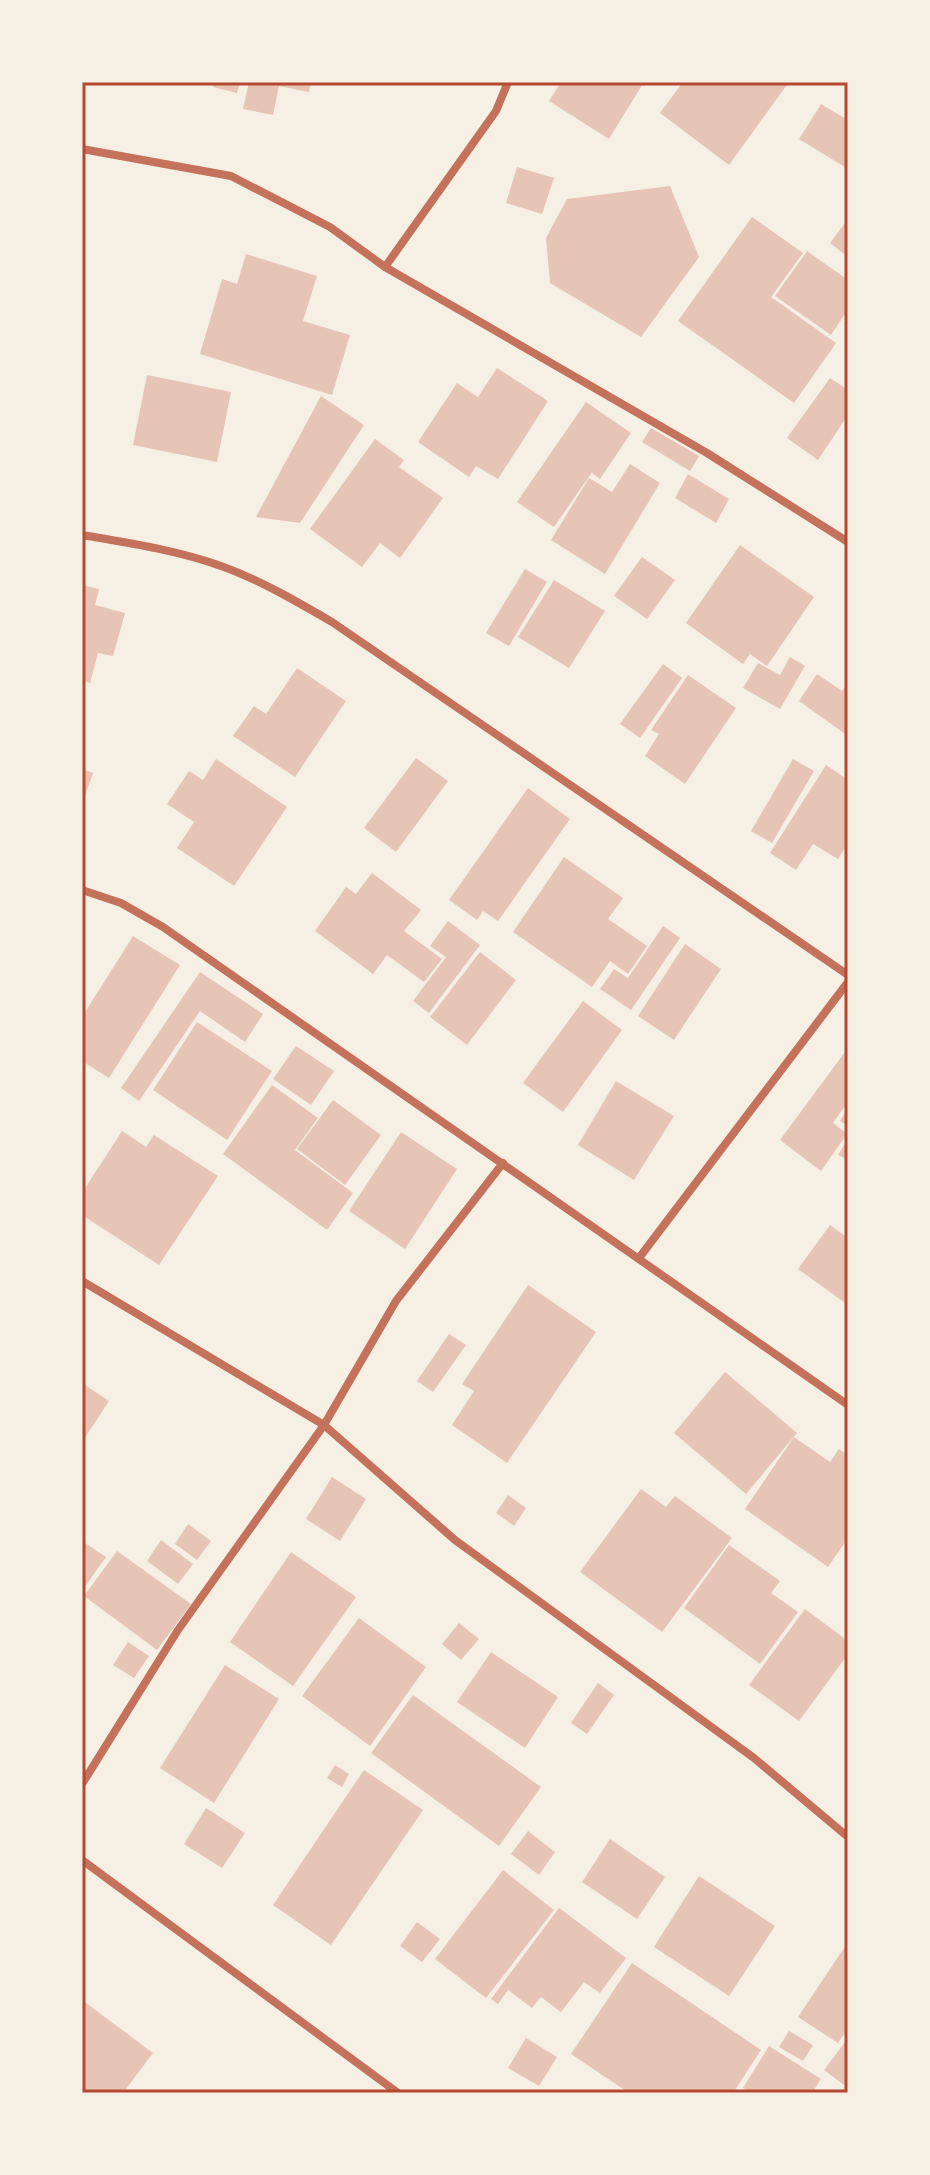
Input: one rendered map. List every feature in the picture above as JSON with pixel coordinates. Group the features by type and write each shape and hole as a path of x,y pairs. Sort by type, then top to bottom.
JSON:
{"street":[{"path":"385,267 496,111 508,82"},
{"path":"82,149 231,176 330,227 385,267 707,453 848,542"},
{"path":"82,535 151,546 221,566 269,586 332,622 848,975"},
{"path":"82,890 121,903 163,927 848,1405"},
{"path":"639,1258 848,982"},
{"path":"82,1784 178,1630 324,1425 396,1301 503,1163"},
{"path":"82,1281 324,1425 455,1540 754,1758 848,1837"},
{"path":"82,1860 398,2093"}],"building":[{"path":"214,82 240,82 237,93 213,87"},
{"path":"249,82 311,82 309,92 279,86 273,115 243,109"},
{"path":"561,82 644,82 609,139 549,101"},
{"path":"683,82 789,82 729,165 660,113"},
{"path":"821,104 848,120 848,169 799,139"},
{"path":"517,167 554,178 542,214 506,203"},
{"path":"670,186 699,257 641,337 550,283 546,238 567,199"},
{"path":"752,217 803,253 771,297 836,343 794,403 678,321"},
{"path":"848,219 848,257 830,243"},
{"path":"807,251 848,280 848,309 831,335 775,296"},
{"path":"246,254 317,276 303,321 350,335 332,395 200,354 222,279 237,284"},
{"path":"497,368 548,401 498,479 476,466 469,477 418,442 457,383 478,397"},
{"path":"147,375 231,392 217,462 133,445"},
{"path":"830,378 848,390 848,415 818,460 787,438"},
{"path":"321,396 364,425 300,523 256,517"},
{"path":"586,402 631,433 600,479 593,471 554,527 517,502"},
{"path":"651,428 699,456 690,471 642,442"},
{"path":"375,439 404,460 399,467 443,498 400,558 380,543 362,567 310,529"},
{"path":"630,464 660,483 605,574 551,540 589,478 612,492"},
{"path":"688,474 729,499 716,523 675,498"},
{"path":"740,545 814,597 767,666 750,654 743,664 686,623"},
{"path":"642,557 675,580 647,619 614,596"},
{"path":"525,569 547,582 509,646 486,633"},
{"path":"554,580 605,611 569,668 518,637"},
{"path":"82,585 99,589 95,605 125,613 113,656 98,653 90,683 82,680"},
{"path":"790,657 805,666 780,709 743,688 758,663 780,675"},
{"path":"663,664 682,678 640,738 620,724"},
{"path":"297,668 346,701 295,777 233,736 254,706 266,714"},
{"path":"817,674 842,691 848,683 848,736 799,701"},
{"path":"688,675 736,708 685,784 645,756 659,734 651,730"},
{"path":"416,758 448,781 396,852 364,828"},
{"path":"216,759 287,807 234,886 177,848 194,822 167,804 189,771 203,780"},
{"path":"793,759 814,771 772,843 751,831"},
{"path":"826,765 848,780 848,843 838,859 813,844 796,870 770,853"},
{"path":"82,769 93,773 82,804"},
{"path":"528,788 570,819 498,921 483,911 477,920 449,900"},
{"path":"564,857 623,898 608,919 647,946 628,974 610,961 592,987 513,932"},
{"path":"372,873 421,910 404,931 442,959 424,982 387,955 373,974 315,931 346,887 356,894"},
{"path":"448,921 480,945 429,1013 413,1001 446,957 430,946"},
{"path":"663,926 680,938 631,1010 600,989 614,969 628,978"},
{"path":"133,936 180,965 109,1078 82,1061 82,1017"},
{"path":"685,944 721,969 674,1040 638,1016"},
{"path":"480,952 516,980 467,1045 430,1017"},
{"path":"200,972 263,1014 245,1042 200,1011 139,1101 121,1088"},
{"path":"583,1001 622,1030 563,1112 523,1083"},
{"path":"197,1022 272,1071 227,1140 153,1090"},
{"path":"296,1046 334,1071 311,1105 273,1079"},
{"path":"848,1048 848,1102 833,1123 847,1134 821,1171 780,1140"},
{"path":"616,1081 674,1116 634,1180 578,1145"},
{"path":"272,1085 318,1118 295,1150 353,1193 327,1230 223,1154"},
{"path":"333,1100 381,1135 345,1185 297,1149"},
{"path":"848,1107 848,1126 840,1121"},
{"path":"122,1131 146,1147 154,1135 218,1176 159,1265 82,1215 82,1193"},
{"path":"401,1132 457,1169 405,1249 349,1211"},
{"path":"848,1139 848,1160 838,1155"},
{"path":"830,1225 848,1238 848,1305 798,1269"},
{"path":"528,1285 596,1332 507,1463 452,1425 474,1391 462,1384"},
{"path":"449,1334 466,1345 433,1392 417,1381"},
{"path":"725,1372 797,1433 746,1494 674,1433"},
{"path":"82,1383 109,1401 82,1442"},
{"path":"794,1437 830,1462 839,1449 848,1455 848,1538 828,1567 745,1509"},
{"path":"332,1477 366,1499 340,1541 306,1519"},
{"path":"641,1489 666,1507 675,1496 732,1538 662,1632 580,1572"},
{"path":"508,1495 526,1508 514,1526 496,1513"},
{"path":"188,1524 211,1541 197,1560 175,1544"},
{"path":"161,1540 193,1564 178,1584 147,1561"},
{"path":"82,1541 106,1557 82,1591"},
{"path":"729,1545 780,1581 771,1593 798,1612 760,1664 684,1608"},
{"path":"117,1551 191,1604 157,1650 84,1596"},
{"path":"291,1552 356,1597 293,1686 230,1642"},
{"path":"805,1609 848,1641 848,1654 799,1721 749,1685"},
{"path":"359,1618 426,1667 370,1746 302,1696"},
{"path":"459,1623 479,1639 461,1660 442,1644"},
{"path":"128,1642 149,1656 134,1678 113,1665"},
{"path":"491,1652 558,1697 525,1748 457,1702"},
{"path":"225,1665 279,1699 214,1803 160,1768"},
{"path":"598,1683 614,1695 587,1734 571,1723"},
{"path":"413,1695 541,1787 499,1846 371,1753"},
{"path":"335,1765 349,1774 342,1787 327,1778"},
{"path":"364,1770 423,1810 331,1945 273,1905"},
{"path":"206,1808 245,1833 222,1868 184,1844"},
{"path":"528,1831 555,1852 539,1875 511,1854"},
{"path":"610,1839 665,1877 637,1919 582,1882"},
{"path":"503,1870 554,1910 486,1998 435,1959"},
{"path":"699,1876 775,1926 729,1996 654,1947"},
{"path":"559,1908 626,1958 600,1993 584,1982 561,2012 541,1997 532,2008 508,1990 498,2004 491,1999"},
{"path":"417,1922 440,1939 422,1962 400,1946"},
{"path":"848,1942 848,2028 838,2043 798,2017"},
{"path":"632,1963 761,2050 733,2093 629,2093 571,2054"},
{"path":"82,2000 153,2053 123,2093 82,2093"},
{"path":"789,2031 813,2045 803,2061 779,2047"},
{"path":"526,2038 557,2057 539,2086 508,2068"},
{"path":"848,2038 848,2088 824,2070"},
{"path":"769,2046 821,2079 812,2093 751,2093 743,2088"}]}
